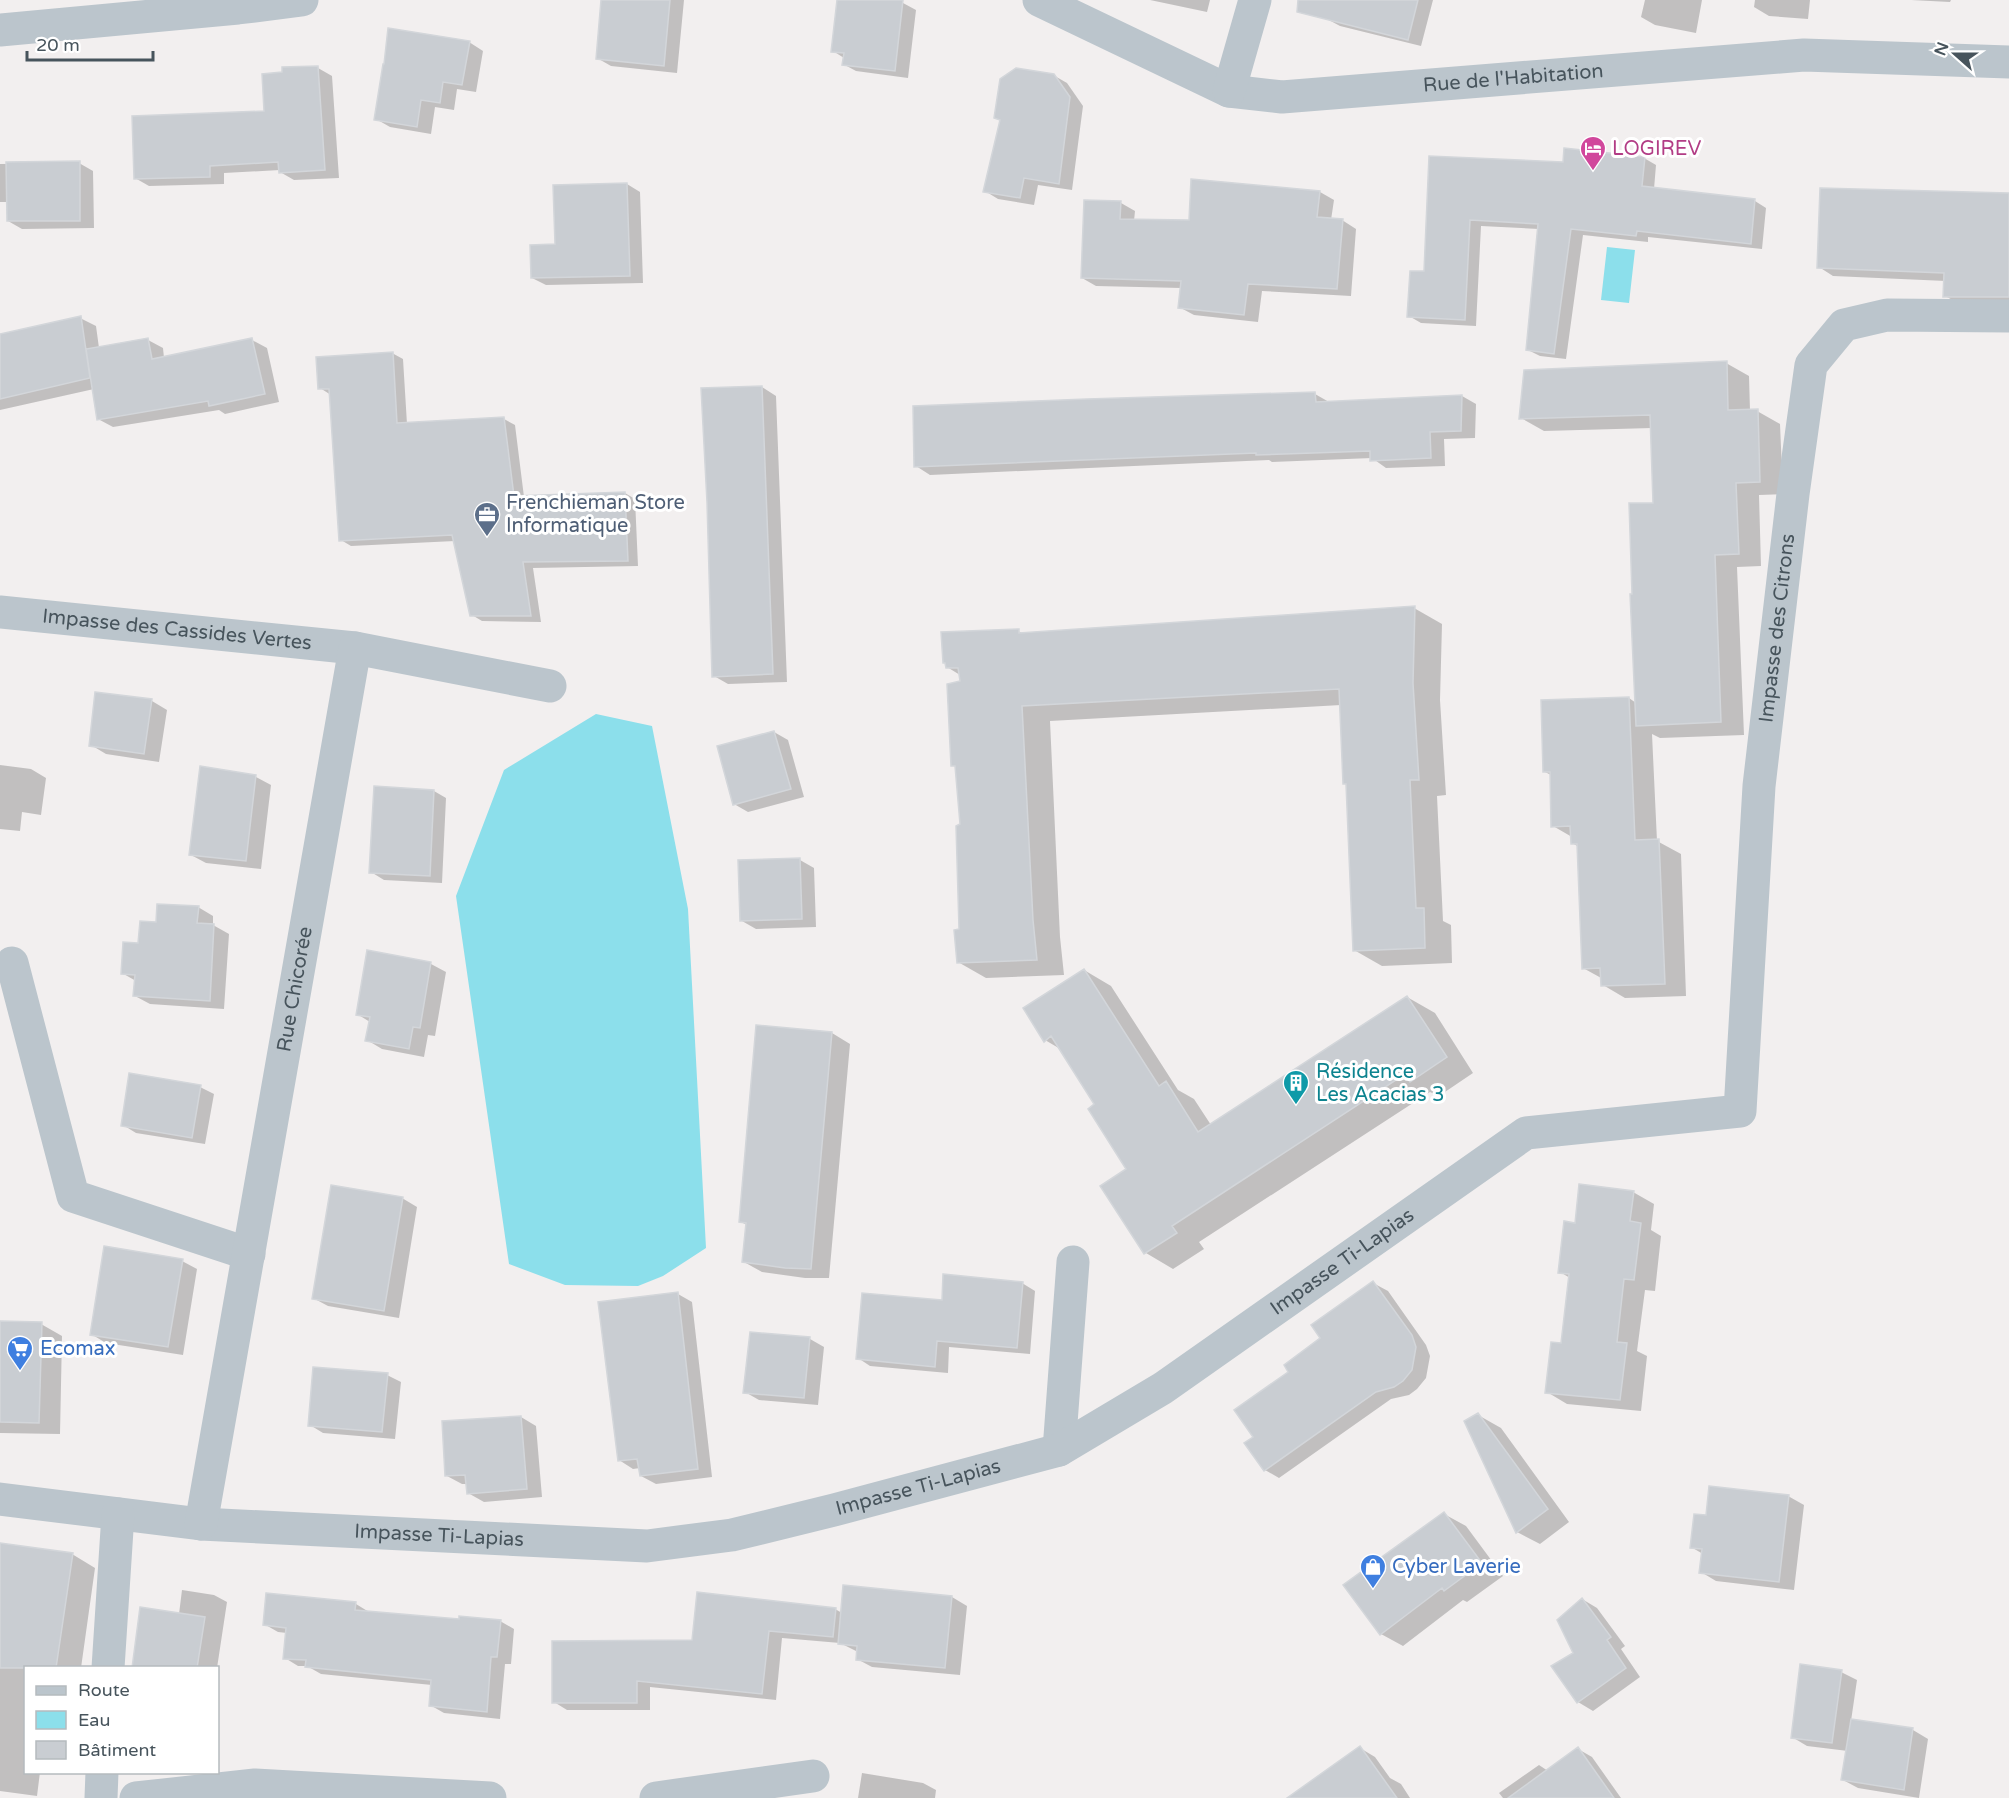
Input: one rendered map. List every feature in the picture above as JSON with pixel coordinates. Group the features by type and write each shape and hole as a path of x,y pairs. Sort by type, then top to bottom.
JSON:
{"street":[{"path":"0,30 302,0"},
{"name":"Rue de l'Habitation","path":"1039,0 1229,91 1282,97 1804,55 2009,62"},
{"path":"1229,91 1255,0"},
{"name":"Impasse des Citrons","path":"1740,1111 1759,786 1793,494 1811,365 1844,325 1887,315 2009,316"},
{"name":"Impasse des Cassides Vertes","path":"0,612 356,648"},
{"path":"356,648 550,686"},
{"name":"Rue Chicorée","path":"201,1524 356,648"},
{"path":"12,963 73,1196 249,1254"},
{"name":"Impasse Ti-Lapias","path":"0,1499 201,1524 647,1546 732,1535 1059,1450 1163,1388 1526,1133 1740,1111"},
{"path":"1059,1450 1073,1262"},
{"path":"108,1666 118,1514"},
{"path":"101,1798 102,1774"},
{"path":"656,1798 813,1776"},
{"path":"136,1798 255,1785 490,1798"}],"water":[{"path":"1607,247 1635,250 1629,303 1601,300"},
{"path":"596,714 652,726 688,909 706,1248 663,1276 638,1286 565,1285 509,1264 456,896 504,770"}],"building":[{"path":"601,0 670,0 664,66 596,59"},
{"path":"837,0 903,0 895,71 842,65 844,53 831,52"},
{"path":"1298,0 1418,0 1408,40 1297,12"},
{"path":"388,28 470,41 462,85 443,82 440,103 421,100 417,127 374,120"},
{"path":"318,66 325,170 279,173 278,162 210,166 210,177 134,179 132,116 264,111 262,74 282,72 282,67"},
{"path":"1016,68 1054,74 1070,97 1059,184 1024,178 1020,198 983,192 1000,120 994,118 1000,79"},
{"path":"1564,148 1645,157 1642,186 1755,199 1751,244 1637,231 1636,236 1571,229 1554,354 1526,350 1538,224 1470,220 1465,320 1407,317 1410,271 1424,271 1429,156 1563,162"},
{"path":"80,161 80,221 7,221 6,162"},
{"path":"1191,179 1320,191 1317,217 1343,219 1337,289 1248,284 1244,315 1178,308 1181,281 1081,278 1084,200 1121,201 1120,219 1189,220"},
{"path":"627,183 630,276 531,278 530,245 555,244 553,185"},
{"path":"1820,188 2009,193 2009,297 1943,297 1944,273 1817,268"},
{"path":"81,316 90,378 0,399 0,334"},
{"path":"148,338 152,359 252,338 265,394 209,406 208,401 97,420 86,349"},
{"path":"393,352 397,423 504,417 514,496 625,492 628,561 523,562 531,616 470,616 452,535 339,541 329,389 318,389 316,357"},
{"path":"1727,361 1728,410 1758,409 1760,482 1736,483 1739,554 1715,555 1721,722 1636,726 1630,594 1632,594 1629,503 1653,503 1650,415 1519,419 1524,370"},
{"path":"762,386 773,674 712,677 701,388"},
{"path":"1315,392 1316,402 1462,395 1461,431 1430,432 1431,458 1370,461 1370,451 1256,455 1256,453 914,467 913,406"},
{"path":"1415,606 1413,683 1419,780 1410,780 1416,908 1424,908 1425,948 1353,951 1346,784 1343,784 1339,689 1022,706 1037,960 957,963 954,930 959,929 956,826 960,824 955,766 951,766 947,684 960,681 958,668 946,668 943,663 941,632 1019,629 1019,633"},
{"path":"95,692 152,699 144,754 89,746"},
{"path":"1629,697 1635,840 1659,839 1665,984 1601,986 1600,968 1582,969 1577,844 1571,844 1570,826 1551,827 1550,772 1543,772 1541,700"},
{"path":"774,731 791,789 733,805 717,746"},
{"path":"200,766 256,775 246,861 189,855"},
{"path":"374,786 434,790 430,876 369,873"},
{"path":"800,858 802,919 740,921 738,860"},
{"path":"157,904 199,906 197,923 214,924 210,1001 133,996 135,975 121,974 123,942 138,943 140,921 156,922"},
{"path":"367,950 431,962 420,1028 413,1027 409,1049 365,1041 370,1017 356,1015"},
{"name":"Résidence Les Acacias 3","path":"1084,969 1159,1086 1166,1081 1198,1132 1407,996 1447,1057 1410,1082 1405,1074 1172,1226 1177,1233 1144,1254 1100,1186 1126,1169 1088,1109 1094,1104 1051,1036 1044,1042 1023,1008"},
{"path":"756,1025 832,1032 811,1269 742,1262 746,1223 739,1222"},
{"path":"129,1073 201,1085 192,1138 121,1126"},
{"path":"1579,1184 1634,1191 1630,1221 1641,1223 1634,1280 1624,1279 1617,1342 1627,1343 1620,1400 1545,1393 1551,1342 1561,1343 1569,1274 1558,1273 1564,1221 1575,1223"},
{"path":"331,1185 403,1197 384,1311 312,1299"},
{"path":"104,1246 183,1259 168,1347 90,1335"},
{"path":"943,1274 1023,1282 1017,1348 937,1341 935,1367 856,1359 862,1293 942,1300"},
{"path":"1373,1281 1412,1335 1416,1347 1412,1370 1403,1381 1394,1387 1376,1392 1264,1471 1244,1443 1253,1437 1234,1410 1288,1372 1284,1365 1320,1338 1311,1325"},
{"path":"678,1292 698,1469 640,1476 637,1459 618,1461 598,1302"},
{"name":"Ecomax","path":"0,1321 42,1322 39,1423 0,1422"},
{"path":"750,1332 810,1337 804,1398 743,1393"},
{"path":"313,1367 388,1373 382,1432 308,1426"},
{"path":"1478,1413 1548,1509 1516,1533 1464,1421"},
{"path":"521,1416 527,1489 467,1494 465,1475 445,1476 442,1421"},
{"path":"1709,1486 1789,1495 1779,1582 1699,1573 1702,1549 1690,1548 1694,1514 1706,1515"},
{"path":"1444,1512 1482,1563 1444,1591 1442,1588 1380,1635 1343,1585"},
{"path":"0,1543 73,1553 56,1666 0,1668"},
{"path":"843,1585 952,1596 945,1668 856,1660 857,1646 838,1644"},
{"path":"697,1592 836,1608 833,1637 769,1631 762,1694 637,1681 637,1703 552,1703 552,1641 692,1640"},
{"path":"266,1593 356,1602 355,1610 459,1619 459,1616 501,1620 497,1657 491,1657 487,1712 429,1706 431,1680 305,1667 306,1660 283,1659 286,1628 263,1625"},
{"path":"1582,1598 1611,1637 1607,1640 1626,1668 1577,1703 1551,1666 1573,1653 1557,1620"},
{"path":"140,1607 205,1617 197,1666 132,1666"},
{"path":"1800,1664 1842,1670 1832,1743 1791,1738"},
{"path":"1851,1719 1913,1728 1904,1790 1841,1780"},
{"path":"1360,1746 1397,1798 1287,1798"},
{"path":"1578,1747 1614,1798 1508,1798"}],"place":[{"name":"LOGIREV","path":"1593,172"},
{"name":"Frenchieman Store Informatique","path":"487,538"},
{"name":"Résidence Les Acacias 3","path":"1296,1106"},
{"name":"Ecomax","path":"20,1372"},
{"name":"Cyber Laverie","path":"1373,1590"}]}
